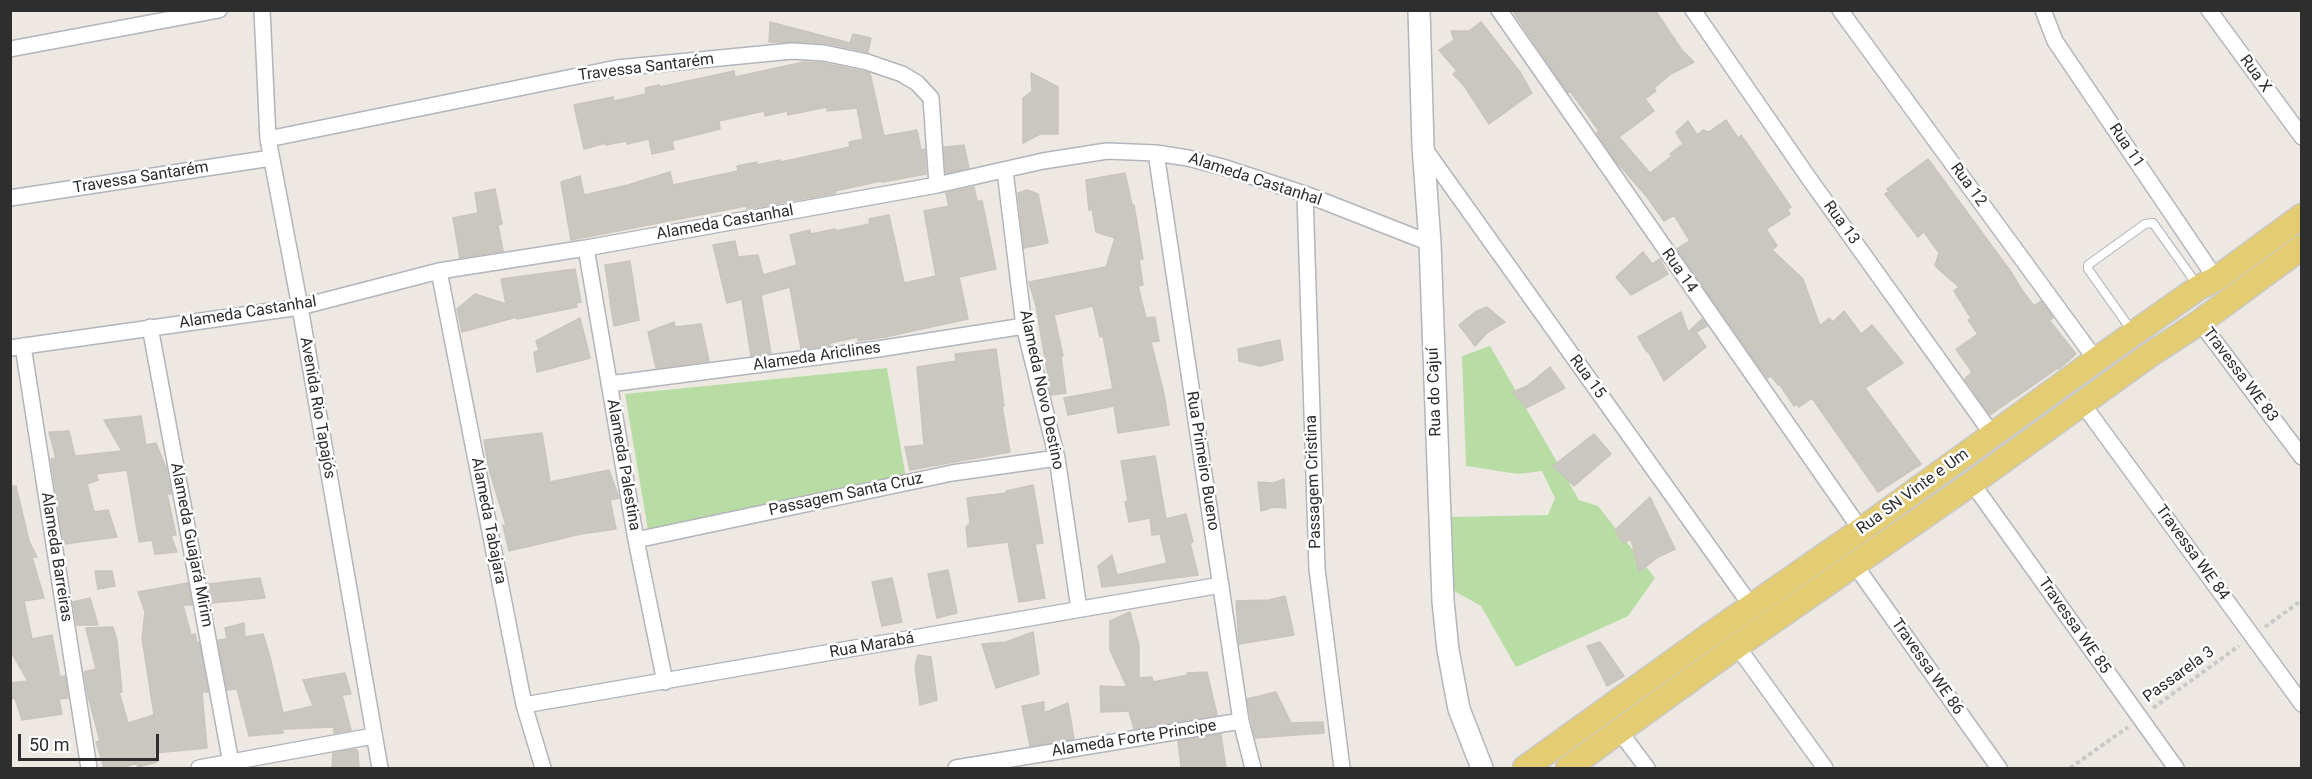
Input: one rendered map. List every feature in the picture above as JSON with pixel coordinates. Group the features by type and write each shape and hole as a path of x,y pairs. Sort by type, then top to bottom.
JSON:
{"main road":[{"name":"Rua SN Vinte e Um","path":"1525,768 2301,216"},
{"name":"Rua SN Vinte e Um","path":"1568,768 1737,646 2200,322 2301,247"},
{"path":"2001,428 2027,443"},
{"path":"1792,578 1806,598"}],"street":[{"path":"10,49 219,10"},
{"name":"Avenida Rio Tapajós","path":"262,10 268,139 300,308 373,736 381,768"},
{"name":"Rua do Cajuí","path":"1419,10 1443,601 1448,650 1459,709 1482,768"},
{"name":"Rua 14","path":"1499,10 1861,530"},
{"name":"Rua 13","path":"1693,10 1808,177 2001,428"},
{"name":"Rua 12","path":"1840,10 2096,360"},
{"name":"Rua 11","path":"2043,10 2055,41 2207,283"},
{"name":"Rua X","path":"2209,10 2301,137"},
{"name":"Travessa Santarém","path":"268,139 617,68 792,51 824,53 867,62 902,74 917,83 931,98 937,185"},
{"name":"Rua 15","path":"1423,146 1752,607"},
{"name":"Alameda Castanhal","path":"17,347 300,308 439,271 585,248 937,185 1043,161 1107,152 1156,153 1188,158 1226,168 1305,194 1430,243"},
{"name":"Rua Primeiro Bueno","path":"1156,153 1241,721 1253,768"},
{"name":"Travessa Santarém","path":"10,198 271,158"},
{"name":"Alameda Novo Destino","path":"1005,171 1024,326 1057,458 1080,609"},
{"name":"Passagem Cristina","path":"1305,194 1317,569 1342,768"},
{"name":"Alameda Palestina","path":"585,248 636,540 665,682"},
{"name":"Alameda Tabajara","path":"439,271 524,705 543,768"},
{"name":"Travessa WE 83","path":"2200,322 2301,457"},
{"name":"Alameda Ariclines","path":"609,384 878,349 1024,326"},
{"name":"Alameda Guajará Mirim","path":"150,327 231,763"},
{"name":"Alameda Barreiras","path":"17,347 89,768"},
{"name":"Travessa WE 84","path":"2082,403 2301,704"},
{"name":"Passagem Santa Cruz","path":"636,540 952,473 1057,458"},
{"name":"Travessa WE 85","path":"1972,483 2176,768"},
{"name":"Travessa WE 86","path":"1855,565 2000,768"},
{"name":"Rua Marabá","path":"524,705 1221,585"},
{"path":"1737,646 1825,768"},
{"name":"Alameda Forte Principe","path":"961,768 1241,721"},
{"path":"1620,732 1647,768"},
{"path":"199,768 373,736"}],"lane":[{"path":"2134,333 2088,269 2090,261 2145,224 2153,223 2207,283"}],"path":[{"name":"Passarela 3","path":"2070,768 2301,600"}],"green space":[{"path":"1490,346 1579,500 1598,506 1655,578 1628,616 1516,667 1481,606 1449,588 1450,517 1548,515 1555,498 1542,471 1518,474 1466,466 1462,356"},
{"path":"887,368 906,478 648,530 625,394"}],"building":[{"path":"1512,10 1655,10 1681,49 1694,62 1671,74 1654,88 1656,91 1645,99 1654,111 1619,137 1650,173 1683,144 1676,132 1688,121 1697,135 1703,130 1709,132 1726,120 1738,138 1741,135 1791,207 1787,210 1790,214 1766,229 1777,246 1772,250 1803,279 1820,326 1829,318 1833,322 1844,311 1861,334 1872,325 1903,363 1865,388 1921,464 1878,492 1812,398 1799,407 1797,404 1794,406 1780,385 1771,376 1767,378 1677,249 1690,241 1674,215 1664,221 1647,197 1614,159 1597,133 1599,131 1570,91 1568,93"},
{"path":"770,22 850,43 853,34 871,38 868,52 825,43 769,42"},
{"path":"1481,22 1520,72 1532,93 1489,124 1465,87 1453,74 1457,71 1439,50 1454,40 1451,31 1469,31"},
{"path":"804,62 823,63 870,73 884,136 917,130 921,150 925,149 926,174 881,181 835,191 836,193 747,209 746,206 571,240 561,182 580,176 584,195 670,172 673,185 738,171 737,166 757,162 757,165 780,160 781,162 850,147 849,142 863,139 857,108 827,111 827,107 788,115 787,111 765,116 764,111 719,121 720,129 672,141 674,149 652,154 649,139 627,144 626,141 606,145 606,143 584,149 574,105 613,97 614,101 646,94 645,88 659,85 660,87 734,71 735,77"},
{"path":"1031,73 1058,87 1058,134 1040,134 1023,143 1023,98 1032,91"},
{"path":"964,145 969,168 946,173 944,147"},
{"path":"1928,159 2034,306 2041,301 2053,318 2049,320 2076,354 2059,369 1990,415 1965,379 1972,372 1956,349 1978,334 1968,320 1971,318 1954,291 1959,287 1935,266 1939,253 1924,232 1918,237 1885,194 1889,191 1887,189"},
{"path":"1125,173 1132,205 1134,205 1143,259 1139,259 1143,285 1138,286 1146,318 1155,317 1159,341 1151,342 1169,425 1118,433 1114,406 1068,415 1064,398 1113,389 1103,336 1100,337 1093,306 1054,315 1063,356 1061,356 1066,393 1051,395 1036,306 1029,282 1106,267 1115,238 1096,232 1092,209 1089,210 1086,180"},
{"path":"974,187 977,201 982,201 996,269 959,277 968,319 885,337 858,341 858,337 830,343 830,345 801,349 790,287 761,295 771,353 751,356 742,299 727,303 713,245 735,241 738,257 758,255 763,275 797,265 790,235 810,230 811,234 870,224 869,219 889,215 904,283 936,276 924,211 949,206 946,193"},
{"path":"495,189 502,224 498,225 503,251 460,258 453,218 478,213 475,193"},
{"path":"1027,190 1038,194 1048,243 1024,248 1018,193"},
{"path":"1643,252 1652,264 1660,259 1668,274 1631,295 1616,277"},
{"path":"630,261 639,320 614,326 610,302 615,299 610,300 605,265"},
{"path":"575,269 581,302 576,303 577,307 517,319 517,317 462,332 457,309 475,294 506,304 501,279"},
{"path":"1487,307 1505,322 1488,332 1475,346 1459,325 1475,312"},
{"path":"1681,312 1688,332 1702,319 1707,326 1696,332 1706,347 1664,381 1638,337"},
{"path":"580,318 590,358 537,372 534,353 539,350 536,341"},
{"path":"674,322 675,327 701,324 709,361 656,368 648,332"},
{"path":"1280,340 1283,360 1260,366 1239,361 1238,349"},
{"path":"996,349 1010,452 910,470 905,447 924,445 917,367 956,361 955,354"},
{"path":"1550,367 1565,388 1526,408 1513,392 1527,386"},
{"path":"141,416 146,445 156,443 166,468 171,494 167,494 176,535 171,536 177,552 155,554 152,540 139,542 127,470 96,474 98,480 87,484 94,512 108,510 117,537 64,544 51,459 56,458 49,432 69,431 75,456 122,451 104,420"},
{"path":"542,433 550,482 609,470 619,498 610,500 616,529 581,534 509,551 503,525 506,525 488,466 484,440"},
{"path":"1594,434 1611,454 1574,486 1553,466"},
{"path":"1155,456 1166,519 1186,514 1198,575 1102,587 1098,566 1112,555 1117,575 1167,563 1160,534 1152,535 1150,518 1129,522 1125,502 1128,501 1121,461"},
{"path":"1284,479 1286,508 1274,507 1261,511 1258,482 1274,483"},
{"path":"1033,485 1043,543 1035,544 1045,598 1019,602 1008,542 968,547 966,527 970,523 967,498 1006,493 1006,491"},
{"path":"16,486 29,541 37,557 32,557 44,598 24,601 32,639 52,635 60,677 65,676 68,698 59,699 62,714 22,720 10,689 10,683 28,681 10,650 10,487"},
{"path":"1650,497 1675,549 1658,557 1639,572 1631,539 1623,543 1615,530"},
{"path":"948,570 957,613 937,618 928,574"},
{"path":"95,571 112,571 115,586 98,589"},
{"path":"260,578 265,598 211,603 208,584"},
{"path":"892,578 902,622 882,626 872,582"},
{"path":"188,583 192,605 183,605 191,635 195,634 197,643 199,642 208,692 202,692 207,748 154,753 157,762 138,767 137,763 122,768 104,768 96,742 100,741 84,672 96,669 86,628 113,627 117,641 122,692 119,692 128,723 154,715 142,638 145,612 138,592"},
{"path":"1285,596 1294,635 1239,644 1236,601 1269,600"},
{"path":"90,598 98,625 77,625 73,602"},
{"path":"1130,612 1139,645 1139,678 1152,677 1153,682 1188,675 1187,673 1207,672 1217,715 1134,729 1129,711 1101,712 1100,686 1127,687 1110,650 1110,621"},
{"path":"244,623 245,637 263,634 283,713 313,706 303,680 345,673 351,694 342,695 351,730 334,733 334,727 283,729 283,733 249,736 237,689 227,690 218,640 227,639 225,628"},
{"path":"1033,632 1039,674 996,688 982,644 1006,642"},
{"path":"1600,642 1624,676 1607,686 1587,646"},
{"path":"918,655 931,657 937,700 920,705 915,667"},
{"path":"1276,692 1291,723 1323,722 1324,733 1255,738 1247,699"},
{"path":"1044,702 1044,713 1068,703 1074,739 1030,746 1022,706"},
{"path":"1221,734 1226,768 1181,768 1178,741"},
{"path":"356,749 359,768 332,768 333,753"}]}
